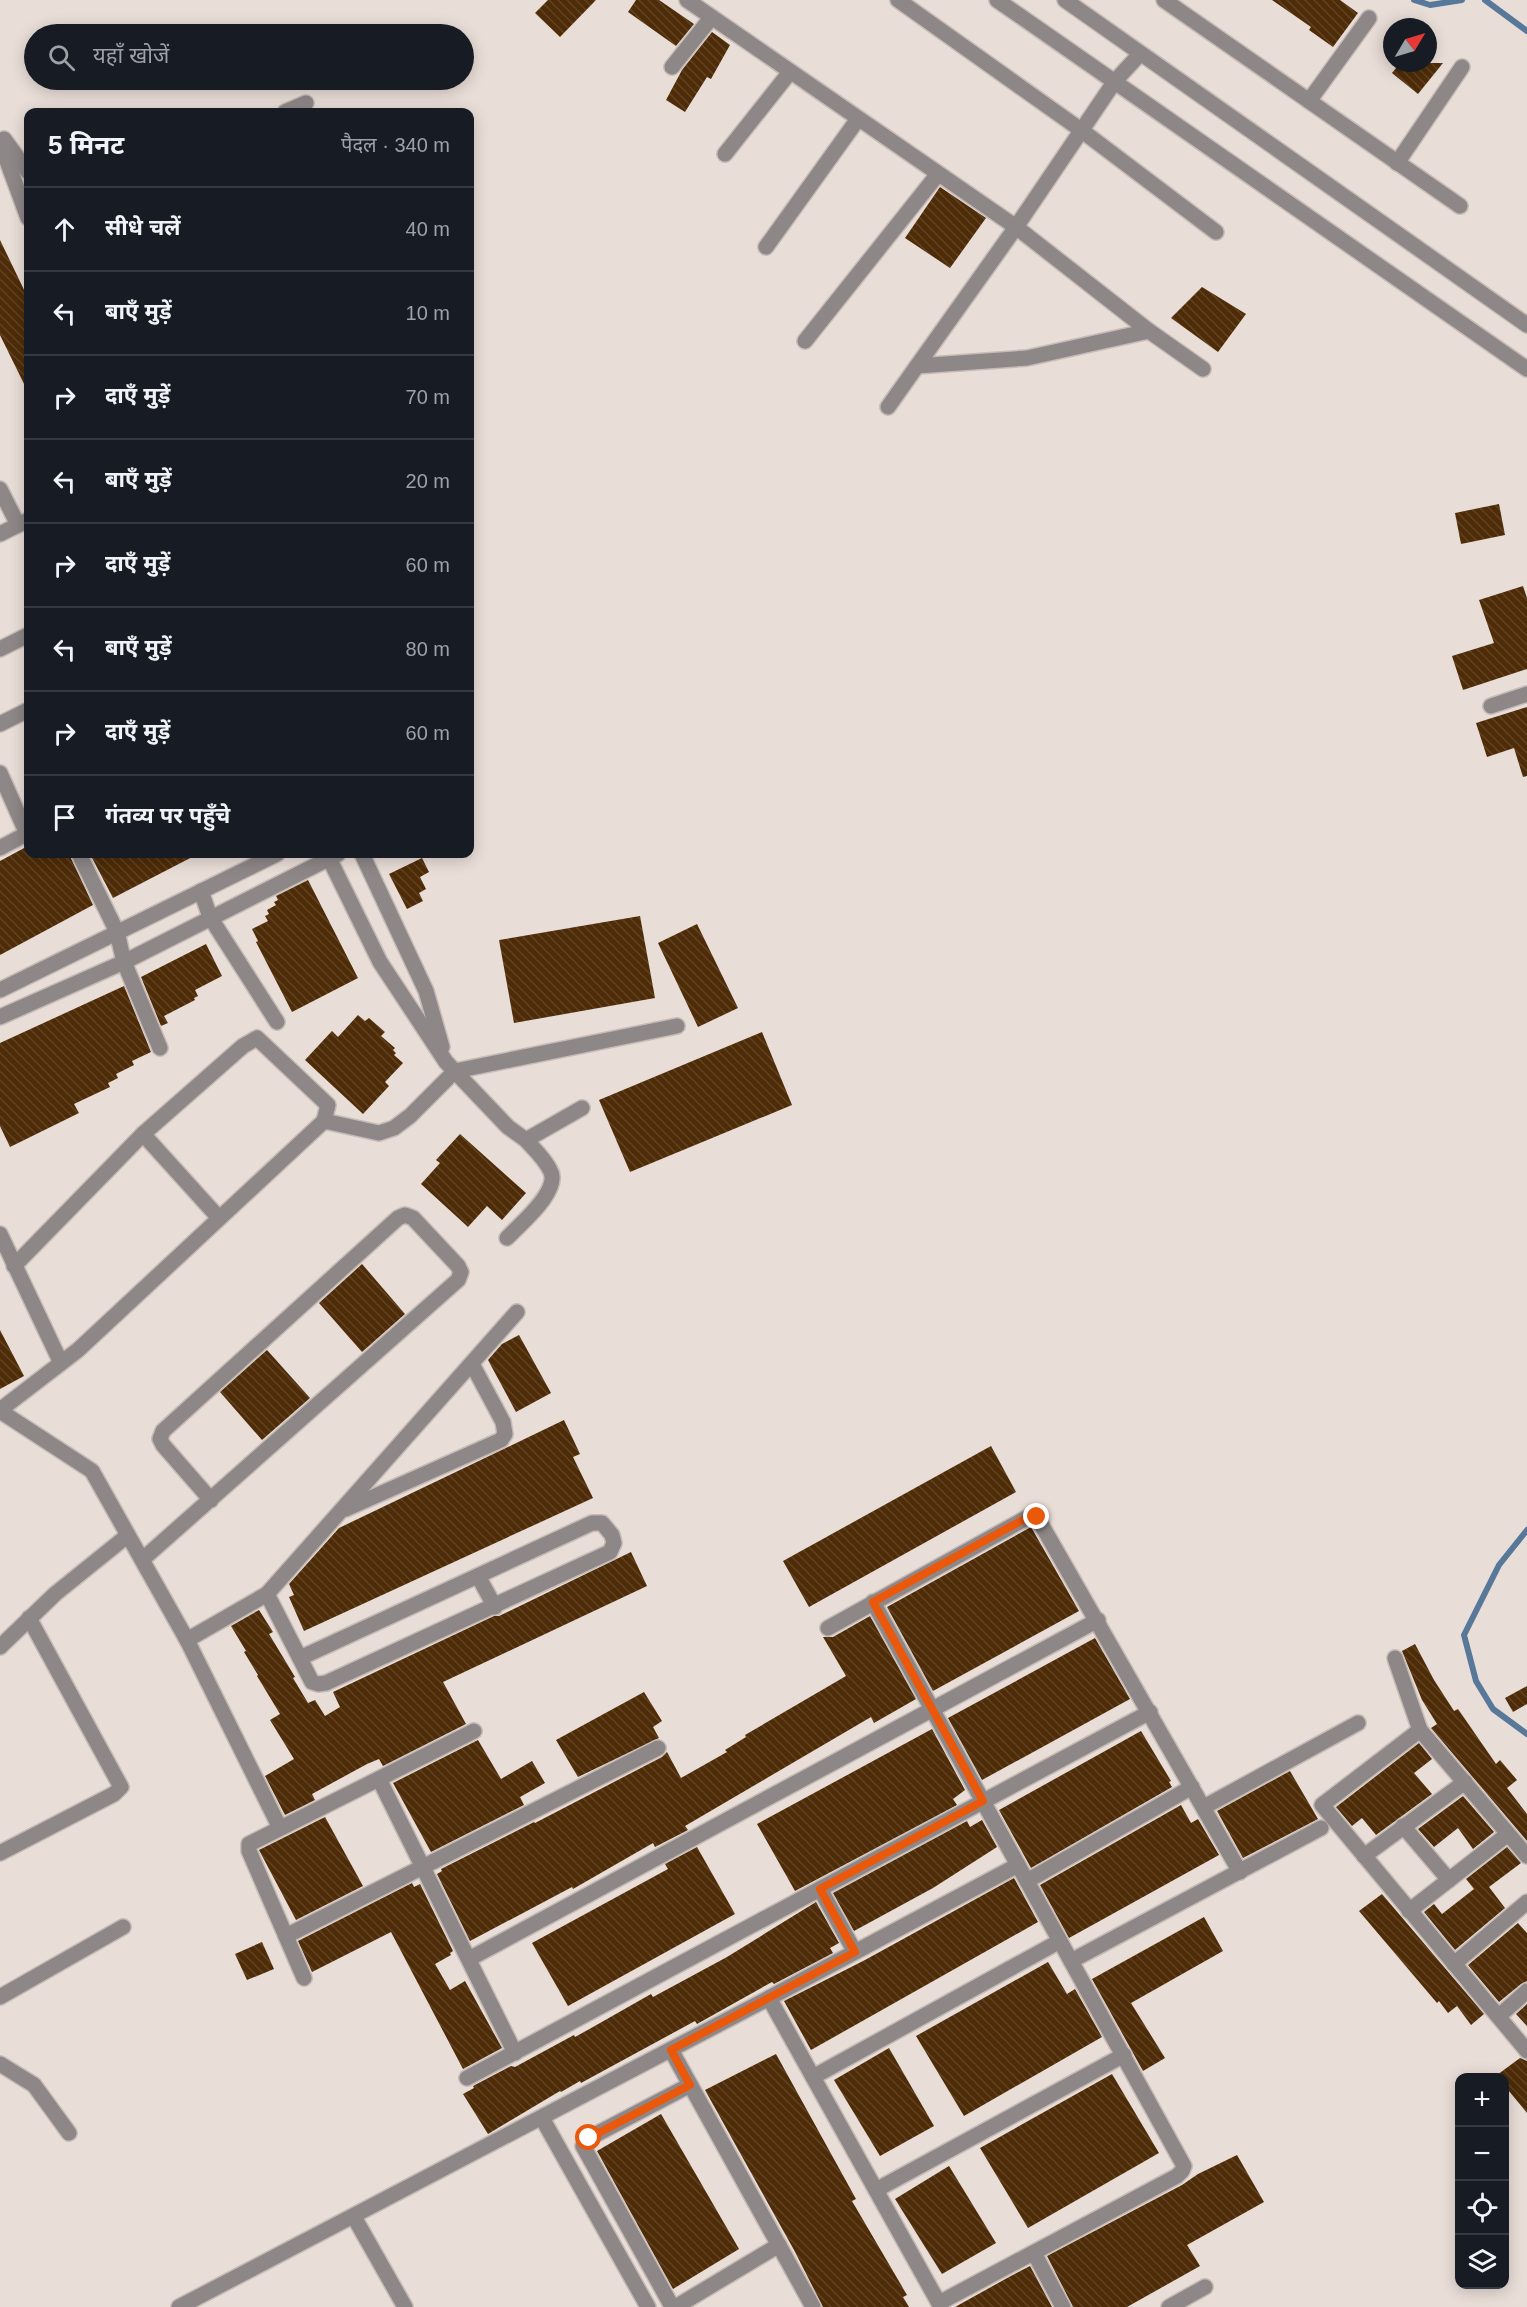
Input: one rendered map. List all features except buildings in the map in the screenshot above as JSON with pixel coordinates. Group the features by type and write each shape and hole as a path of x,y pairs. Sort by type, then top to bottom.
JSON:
{"street":[{"path":"687,0 1016,227 1149,331 1203,369"},
{"path":"898,0 1082,130 1216,231"},
{"path":"998,0 1527,369"},
{"path":"1065,0 1527,325"},
{"path":"1164,0 1460,206"},
{"path":"672,67 711,18"},
{"path":"1309,101 1369,18"},
{"path":"888,407 1016,227 1115,81 1140,54"},
{"path":"1397,163 1462,67"},
{"path":"725,154 790,72"},
{"path":"294,108 306,103"},
{"path":"766,247 858,119"},
{"path":"0,135 24,167"},
{"path":"0,142 24,207"},
{"path":"805,341 938,174"},
{"path":"917,366 1027,358 1149,331"},
{"path":"0,489 23,523 0,534"},
{"path":"0,649 24,637"},
{"path":"1491,706 1527,694"},
{"path":"0,723 24,712"},
{"path":"0,773 24,825"},
{"path":"0,848 24,836"},
{"path":"81,858 117,932 124,962 160,1048"},
{"path":"0,990 269,858"},
{"path":"0,1017 124,962 325,858"},
{"path":"332,858 380,962 451,1066 508,1127 526,1140 551,1171 553,1180 551,1191 507,1238"},
{"path":"364,858 426,991 451,1066"},
{"path":"201,891 210,917 277,1022"},
{"path":"30,975 42,998"},
{"path":"324,1121 379,1133 394,1128 410,1116 451,1066 677,1026"},
{"path":"14,1266 143,1134 243,1046 257,1038 328,1105 324,1121 78,1350 0,1410 92,1471 187,1640 280,1828"},
{"path":"526,1140 582,1108"},
{"path":"143,1134 219,1218"},
{"path":"143,1560 211,1500 458,1280 461,1272 458,1266 413,1218 405,1215 398,1218 163,1431 160,1439 163,1445 211,1500"},
{"path":"0,1234 61,1363"},
{"path":"187,1640 267,1594 518,1312"},
{"path":"340,1512 501,1440 505,1434 503,1422 472,1364"},
{"path":"828,1628 1032,1515 1041,1522 1240,1872"},
{"path":"267,1594 312,1682 326,1683 610,1552 614,1543 612,1535 602,1523 592,1523 300,1658"},
{"path":"0,1647 55,1593 127,1536"},
{"path":"478,1576 495,1607"},
{"path":"769,1998 940,2305 1182,2171 1182,2161 873,1602"},
{"path":"2,1847 114,1794 121,1787 29,1618"},
{"path":"469,1959 1098,1620"},
{"path":"1395,1658 1420,1730 1527,1856"},
{"path":"467,2078 1150,1712"},
{"path":"1204,1808 1358,1723"},
{"path":"1420,1730 1322,1805 1527,2051"},
{"path":"304,1978 249,1851 249,1845 474,1731"},
{"path":"286,1936 658,1748"},
{"path":"379,1779 515,2053"},
{"path":"1364,1856 1465,1782"},
{"path":"1027,1881 1192,1787"},
{"path":"1403,1826 1449,1880"},
{"path":"1071,1961 1321,1828"},
{"path":"1409,1911 1508,1834"},
{"path":"179,2307 542,2118 1018,1865"},
{"path":"820,1889 855,1952"},
{"path":"1454,1964 1527,1902"},
{"path":"0,1997 123,1927"},
{"path":"813,2077 1060,1941"},
{"path":"1498,2016 1527,1991"},
{"path":"671,2050 813,2307"},
{"path":"876,2190 1124,2055"},
{"path":"0,2064 34,2085 69,2133"},
{"path":"690,2085 589,2138 583,2146 664,2293 670,2303 674,2306 679,2305 779,2245"},
{"path":"542,2118 648,2307"},
{"path":"354,2217 405,2307"},
{"path":"1034,2253 1063,2307"},
{"path":"1169,2307 1205,2287"}],"waterway":[{"path":"1414,0 1430,5 1462,0"},
{"path":"1485,0 1527,31"},
{"path":"1527,1530 1499,1565 1464,1635 1476,1681 1493,1709 1527,1734"}],"route":[{"path":"589,2138 690,2085 671,2050 855,1952 820,1889 983,1801 873,1602 1028,1517 1032,1515 1037,1517"}]}
